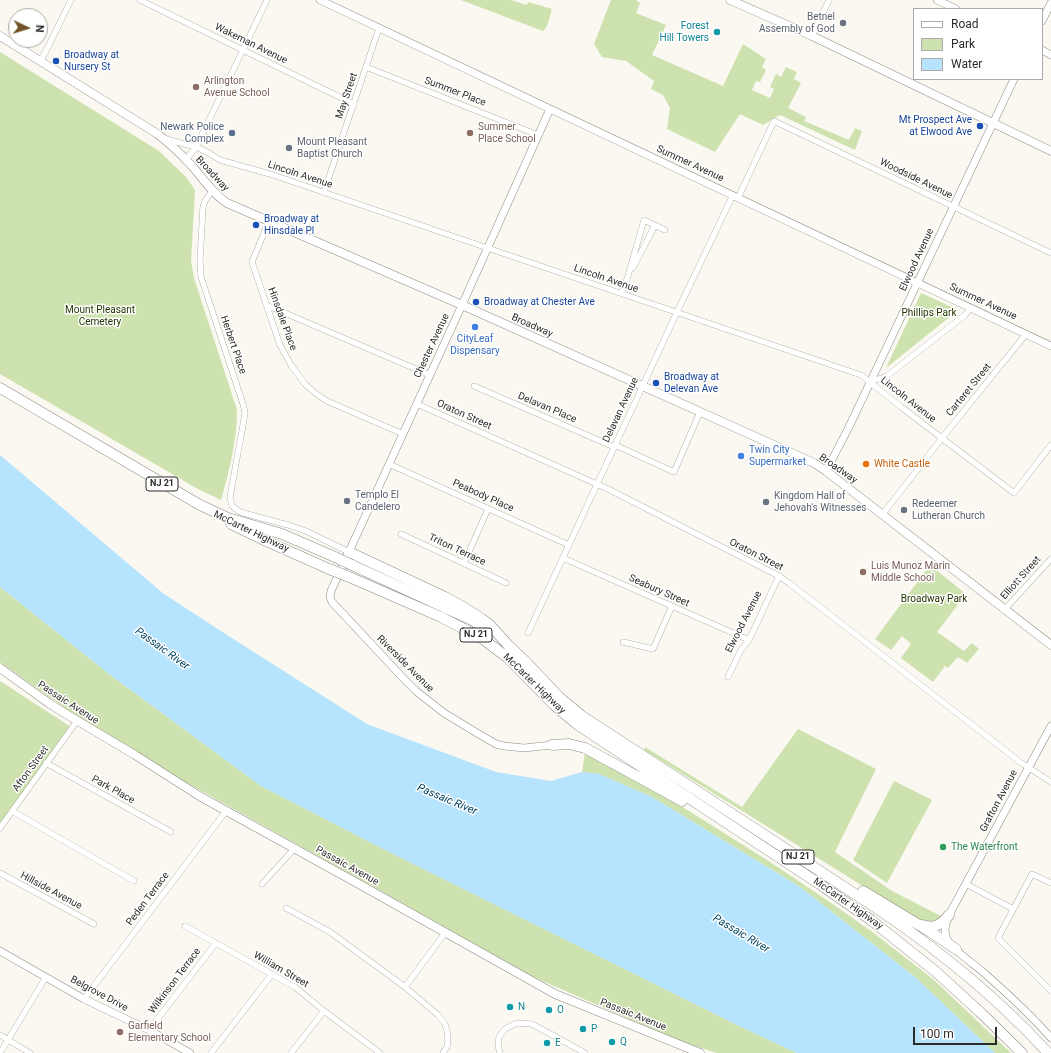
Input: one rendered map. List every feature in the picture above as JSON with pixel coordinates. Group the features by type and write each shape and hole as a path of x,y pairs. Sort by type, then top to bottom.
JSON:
{"highway":[{"name":"McCarter Highway","path":"0,388 200,505 228,518 269,530 335,557 474,621 508,646"},
{"name":"McCarter Highway","path":"0,388 225,520 257,537 441,617 483,639 508,658 553,704 578,725 821,885 860,912 919,957 970,1002 1022,1053"},
{"path":"349,552 455,602 490,625 508,646"},
{"name":"NJ 21","path":"508,646 527,662 559,697 582,716 896,921 946,957 1008,1012 1048,1053"},
{"path":"552,745 569,744 592,751 778,856"},
{"path":"793,853 858,888 956,949"},
{"path":"916,924 926,927 936,926 945,920 949,915"}],"main road":[{"path":"730,0 812,36 1051,151"},
{"name":"Broadway","path":"0,36 149,128 164,139 186,160 212,191 227,203 462,305 814,463 1051,645"},
{"name":"Passaic Avenue","path":"0,668 50,704 135,755 184,787 555,994 699,1053"}],"street":[{"path":"40,61 45,54 71,0"},
{"name":"Wakeman Avenue","path":"140,0 354,104"},
{"path":"186,160 196,147 267,0"},
{"name":"Summer Avenue","path":"320,0 1051,346"},
{"path":"812,36 829,0"},
{"path":"937,0 954,8"},
{"path":"1043,19 1051,2"},
{"name":"May Street","path":"324,192 379,28"},
{"name":"Summer Place","path":"366,67 538,134"},
{"name":"Elwood Avenue","path":"826,471 848,429 1014,80"},
{"name":"Chester Avenue","path":"331,591 550,109"},
{"name":"Delavan Avenue","path":"528,633 677,312 774,121"},
{"name":"Woodside Avenue","path":"774,121 1051,253"},
{"name":"Lincoln Avenue","path":"164,139 196,147 220,160 270,174 324,192 857,373 863,376 901,407 1014,493 1051,445"},
{"name":"Herbert Place","path":"212,191 205,200 203,207 200,261 201,277 245,413 230,497 232,506 240,512 306,531 349,552"},
{"path":"622,293 644,220 665,230"},
{"name":"Hinsdale Place","path":"269,221 252,262 283,352 300,378 310,390 334,404 403,434"},
{"path":"627,279 656,225"},
{"path":"266,305 430,375"},
{"path":"870,382 887,376 967,313 971,308"},
{"name":"Carteret Street","path":"882,514 1026,334"},
{"name":"Delavan Place","path":"474,386 674,472 700,412"},
{"name":"Oraton Street","path":"417,404 597,484 778,576 1028,768 1051,782"},
{"name":"Peabody Place","path":"389,464 569,545"},
{"path":"464,563 488,509"},
{"name":"Triton Terrace","path":"401,534 506,583"},
{"name":"Seabury Street","path":"563,558 749,640"},
{"name":"Elliott Street","path":"1005,609 1051,559"},
{"name":"Elwood Avenue","path":"728,677 741,650 749,640 778,576"},
{"name":"Riverside Avenue","path":"331,591 331,600 340,611 416,691 444,713 496,744 524,748 552,745"},
{"path":"623,642 653,649 672,606"},
{"name":"Afton Street","path":"0,828 77,721"},
{"name":"Grafton Avenue","path":"956,949 950,945 945,934 949,915 1051,726"},
{"name":"Park Place","path":"46,763 172,832"},
{"path":"12,811 134,881"},
{"name":"Peden Terrace","path":"84,999 226,811"},
{"path":"262,884 294,849"},
{"name":"Hillside Avenue","path":"0,873 94,924"},
{"path":"1051,883 1032,874 998,938 1051,991"},
{"path":"966,884 1013,909"},
{"path":"286,908 330,932 405,986 438,1015 445,1024 447,1031 447,1047 443,1053"},
{"name":"William Street","path":"185,926 295,987 380,1053"},
{"path":"405,986 445,933"},
{"name":"Wilkinson Terrace","path":"149,1030 216,942"},
{"path":"956,949 1018,1004 1051,1038"},
{"name":"Belgrove Drive","path":"0,951 84,999 149,1030 190,1053"},
{"path":"211,1053 272,974"},
{"path":"0,1053 46,976"},
{"path":"291,1053 324,1011"},
{"path":"500,1053 498,1046 499,1037 505,1029 517,1023 532,1024 585,1053"},
{"path":"0,1035 30,1053"}],"green space":[{"path":"461,0 511,0 527,5 528,2 552,9 547,26 543,31"},
{"path":"611,0 636,0 640,3 636,13 666,25 652,55 723,86 743,44 766,59 762,67 766,70 760,82 756,81 752,90 770,98 774,89 770,87 776,74 781,77 786,67 797,72 794,79 801,83 788,108 806,117 804,121 849,140 855,128 862,131 855,150 780,115 763,125 740,114 715,152 667,129 670,108 663,95 651,89 654,81 626,61 602,57 594,44"},
{"name":"Mount Pleasant Cemetery","path":"0,52 159,151 186,177 195,190 191,261 194,278 237,410 237,422 230,467 221,500 198,489 0,374"},
{"name":"Phillips Park","path":"921,293 956,309 956,312 886,368"},
{"name":"Broadway Park","path":"930,565 966,594 937,632 964,651 972,643 979,649 967,663 958,657 948,668 945,666 933,682 901,658 911,644 902,636 891,650 875,639"},
{"path":"0,587 109,674 261,786 737,1025 797,1053 717,1053 682,1042 522,972 436,922 171,774 83,721 0,662"},
{"path":"0,681 71,727 0,827"},
{"path":"798,729 876,769 835,852 892,891 941,916 937,922 916,919 644,750 645,747 742,807"},
{"path":"585,753 626,774 681,806 770,862 871,931 933,979 1011,1053 995,1053 915,977 800,887 652,797 599,774 582,772"},
{"path":"894,781 932,800 887,883 853,860"}],"water":[{"name":"Passaic River","path":"0,455 164,594 367,724 496,772 551,781 582,772 599,774 652,797 800,887 915,977 995,1053 797,1053 737,1025 389,852 261,786 109,674 0,587"}],"place":[{"name":"Betnel Assembly of God","path":"843,23"},
{"name":"Forest Hill Towers","path":"717,32"},
{"name":"Broadway at Nursery St","path":"56,61"},
{"name":"Arlington Avenue School","path":"196,87"},
{"name":"Mt Prospect Ave at Elwood Ave","path":"980,126"},
{"name":"Newark Police Complex","path":"232,133"},
{"name":"Summer Place School","path":"470,133"},
{"name":"Mount Pleasant Baptist Church","path":"289,148"},
{"name":"Broadway at Hinsdale Pl","path":"256,225"},
{"name":"Broadway at Chester Ave","path":"476,302"},
{"name":"CityLeaf Dispensary","path":"475,327"},
{"name":"Broadway at Delevan Ave","path":"656,383"},
{"name":"Twin City Supermarket","path":"741,456"},
{"name":"White Castle","path":"866,464"},
{"name":"Templo El Candelero","path":"347,501"},
{"name":"Kingdom Hall of Jehovah's Witnesses","path":"766,502"},
{"name":"Redeemer Lutheran Church","path":"904,510"},
{"name":"Luis Munoz Marin Middle School","path":"863,572"},
{"name":"The Waterfront","path":"943,847"},
{"name":"N","path":"510,1007"},
{"name":"O","path":"549,1010"},
{"name":"P","path":"583,1029"},
{"name":"Garfield Elementary School","path":"120,1032"},
{"name":"Q","path":"612,1042"},
{"name":"E","path":"547,1043"}]}
